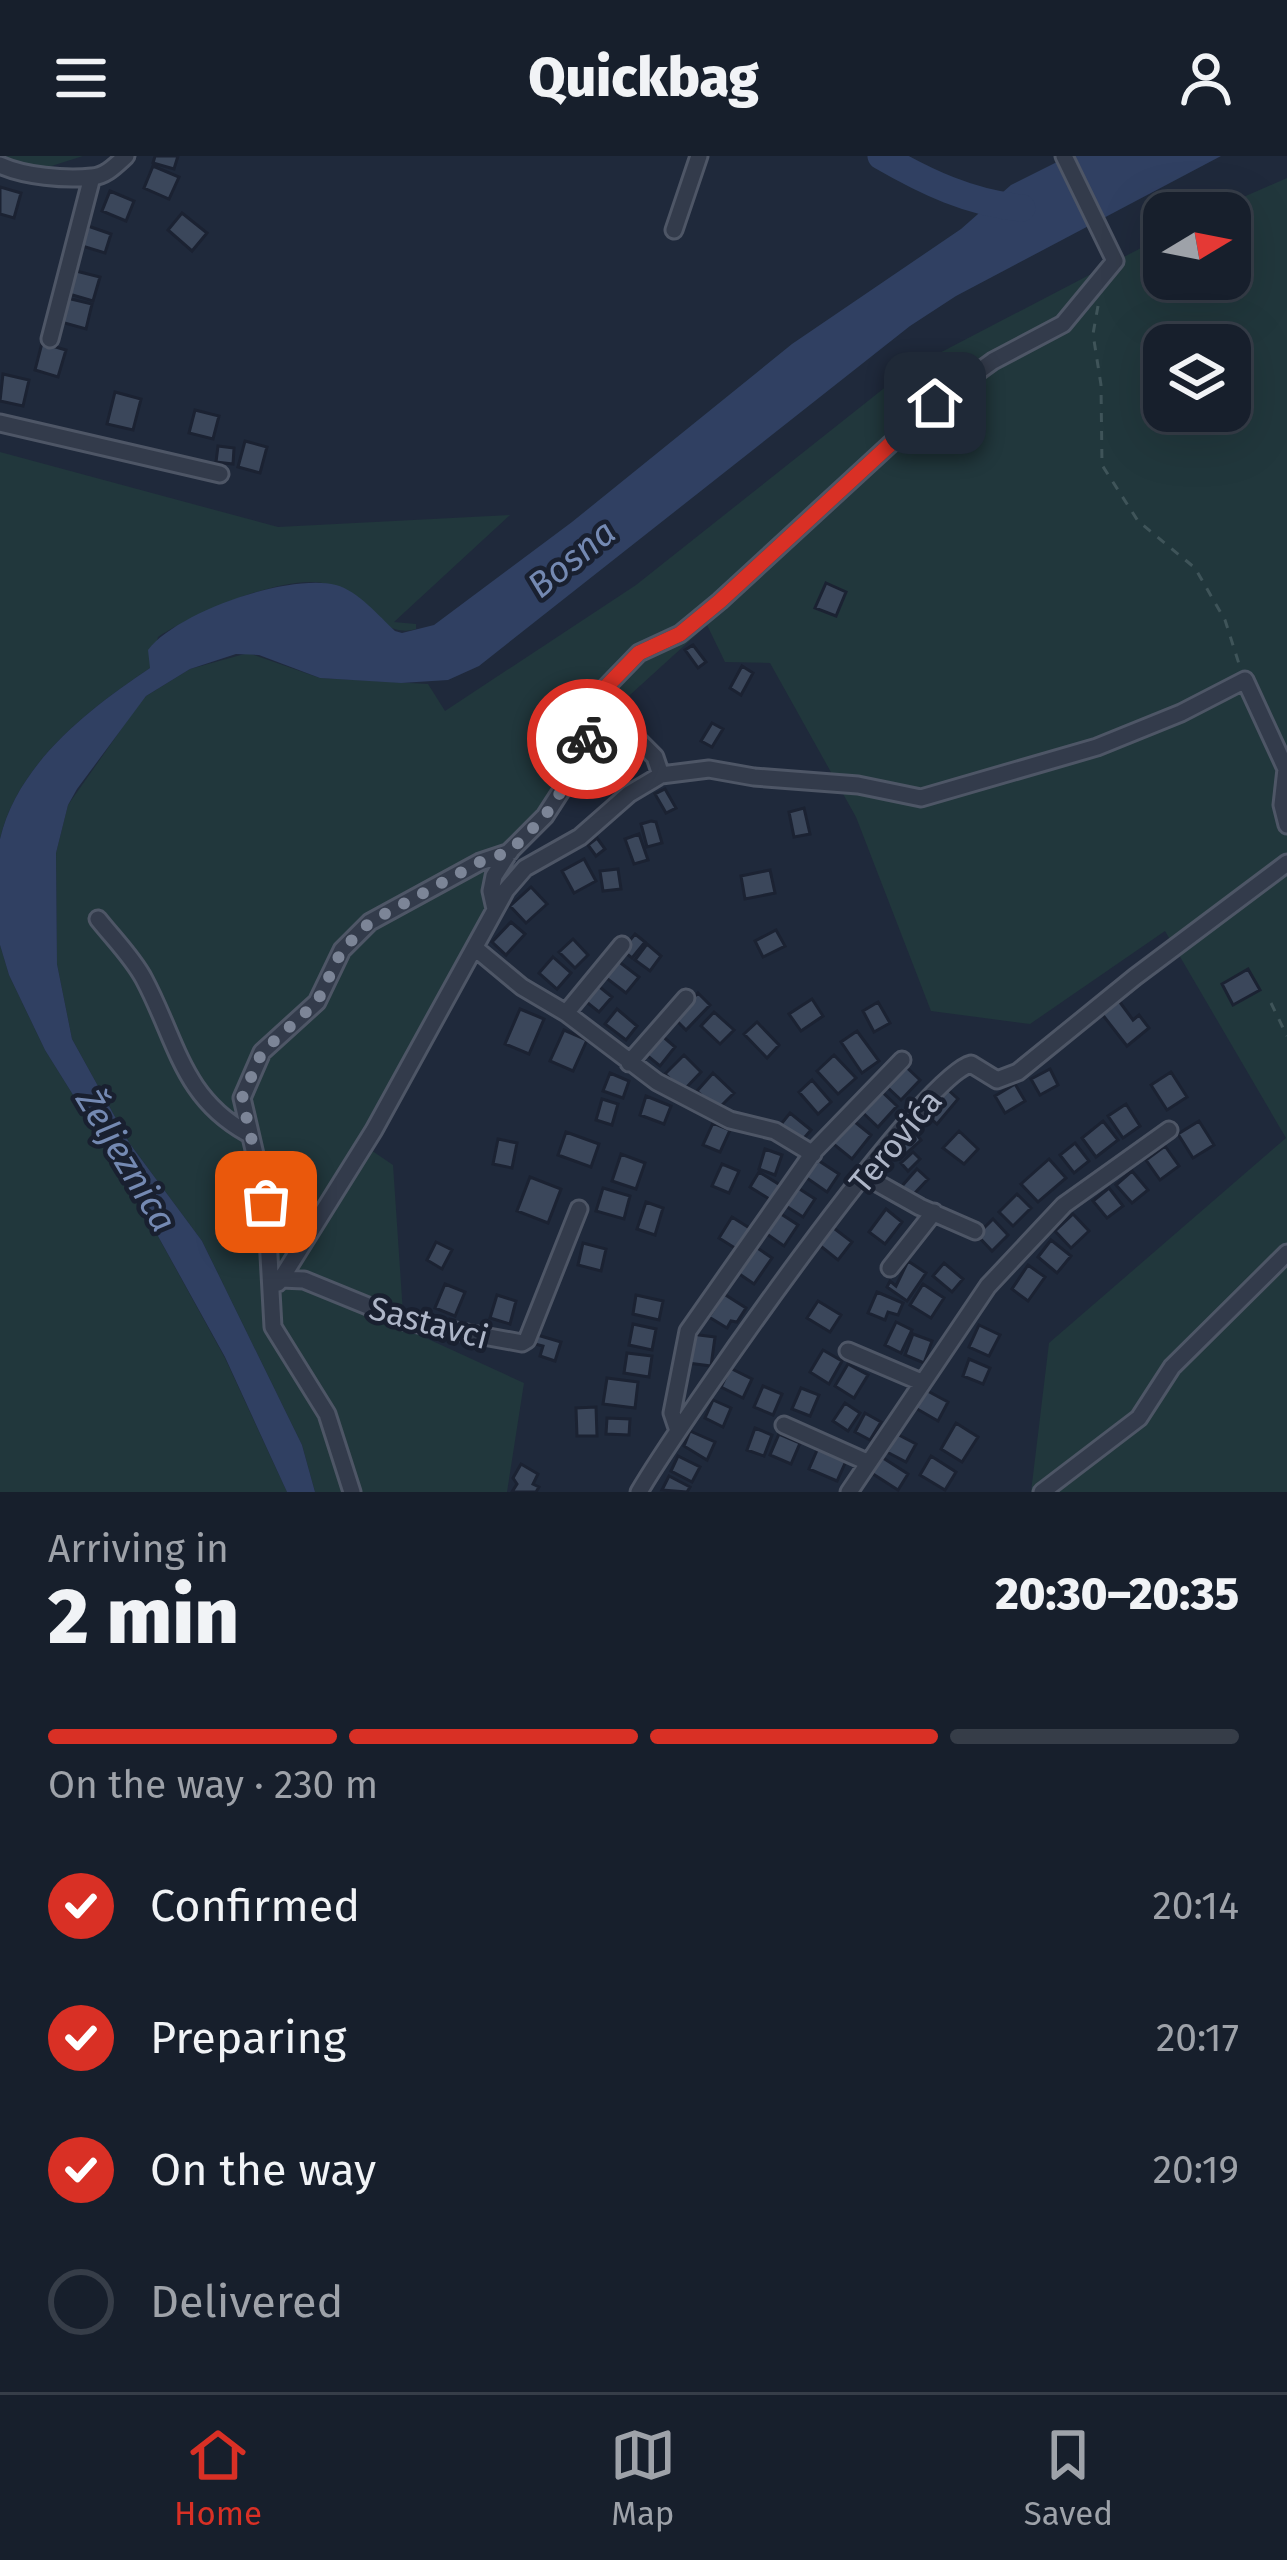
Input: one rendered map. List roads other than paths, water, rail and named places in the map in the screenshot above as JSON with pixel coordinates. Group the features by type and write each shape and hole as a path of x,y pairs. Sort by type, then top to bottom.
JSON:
{"street":[{"path":"0,165 36,175 92,177 108,172 126,156"},
{"path":"674,230 699,156"},
{"path":"495,909 494,876 510,851 545,816 576,768 606,687 639,653 680,634 720,601 935,403 993,361 1063,324 1115,261 1064,156"},
{"path":"50,339 92,177"},
{"path":"0,423 220,474"},
{"path":"277,1285 374,1130 495,909 525,868 580,837 629,794 662,775 709,769 858,785 921,798 1097,746 1181,713 1245,680 1286,769 1282,806 1287,825"},
{"path":"601,703 655,757 662,775"},
{"path":"352,1492 327,1414 273,1327 277,1285 266,1202 242,1098 262,1052 317,1002 342,950 370,922 480,862 510,851"},
{"name":"Terovića","path":"640,1492 677,1428 863,1175 953,1072 971,1064 998,1080 1018,1072 1287,863"},
{"path":"98,919 142,974 199,1097 247,1133"},
{"path":"566,1013 622,945"},
{"path":"475,948 522,988 566,1013 629,1063 716,1114 769,1128 813,1154"},
{"path":"629,1063 686,998"},
{"name":"Terovića","path":"677,1428 672,1413 688,1331 813,1154 902,1060"},
{"path":"850,1492 988,1286 1064,1205 1169,1130"},
{"path":"863,1175 975,1231"},
{"name":"Sastavci","path":"277,1285 304,1280 407,1322 522,1343 580,1209"},
{"path":"890,1268 934,1212"},
{"path":"1042,1492 1138,1418 1172,1367 1287,1253"},
{"path":"848,1351 921,1382"},
{"path":"784,1425 867,1462"}],"water":[{"path":"1069,156 1221,156 1153,192 1143,192 1143,197 956,296 910,326 479,666 448,680 401,683 320,678 259,655 236,654 190,669 146,696 68,805 56,853 57,964 72,1039 130,1144 202,1241 302,1445 315,1492 287,1492 225,1357 133,1191 45,1050 9,975 0,945 0,839 22,786 80,720 150,668 148,650 162,636 235,599 291,585 336,585 360,598 395,631 434,625 572,522 792,344 961,229 1011,185"}],"waterway":[{"path":"881,156 949,190 1022,208"}],"water label":[{"name":"Bosna","path":"571,558"},
{"name":"Željeznica","path":"127,1160"}]}
